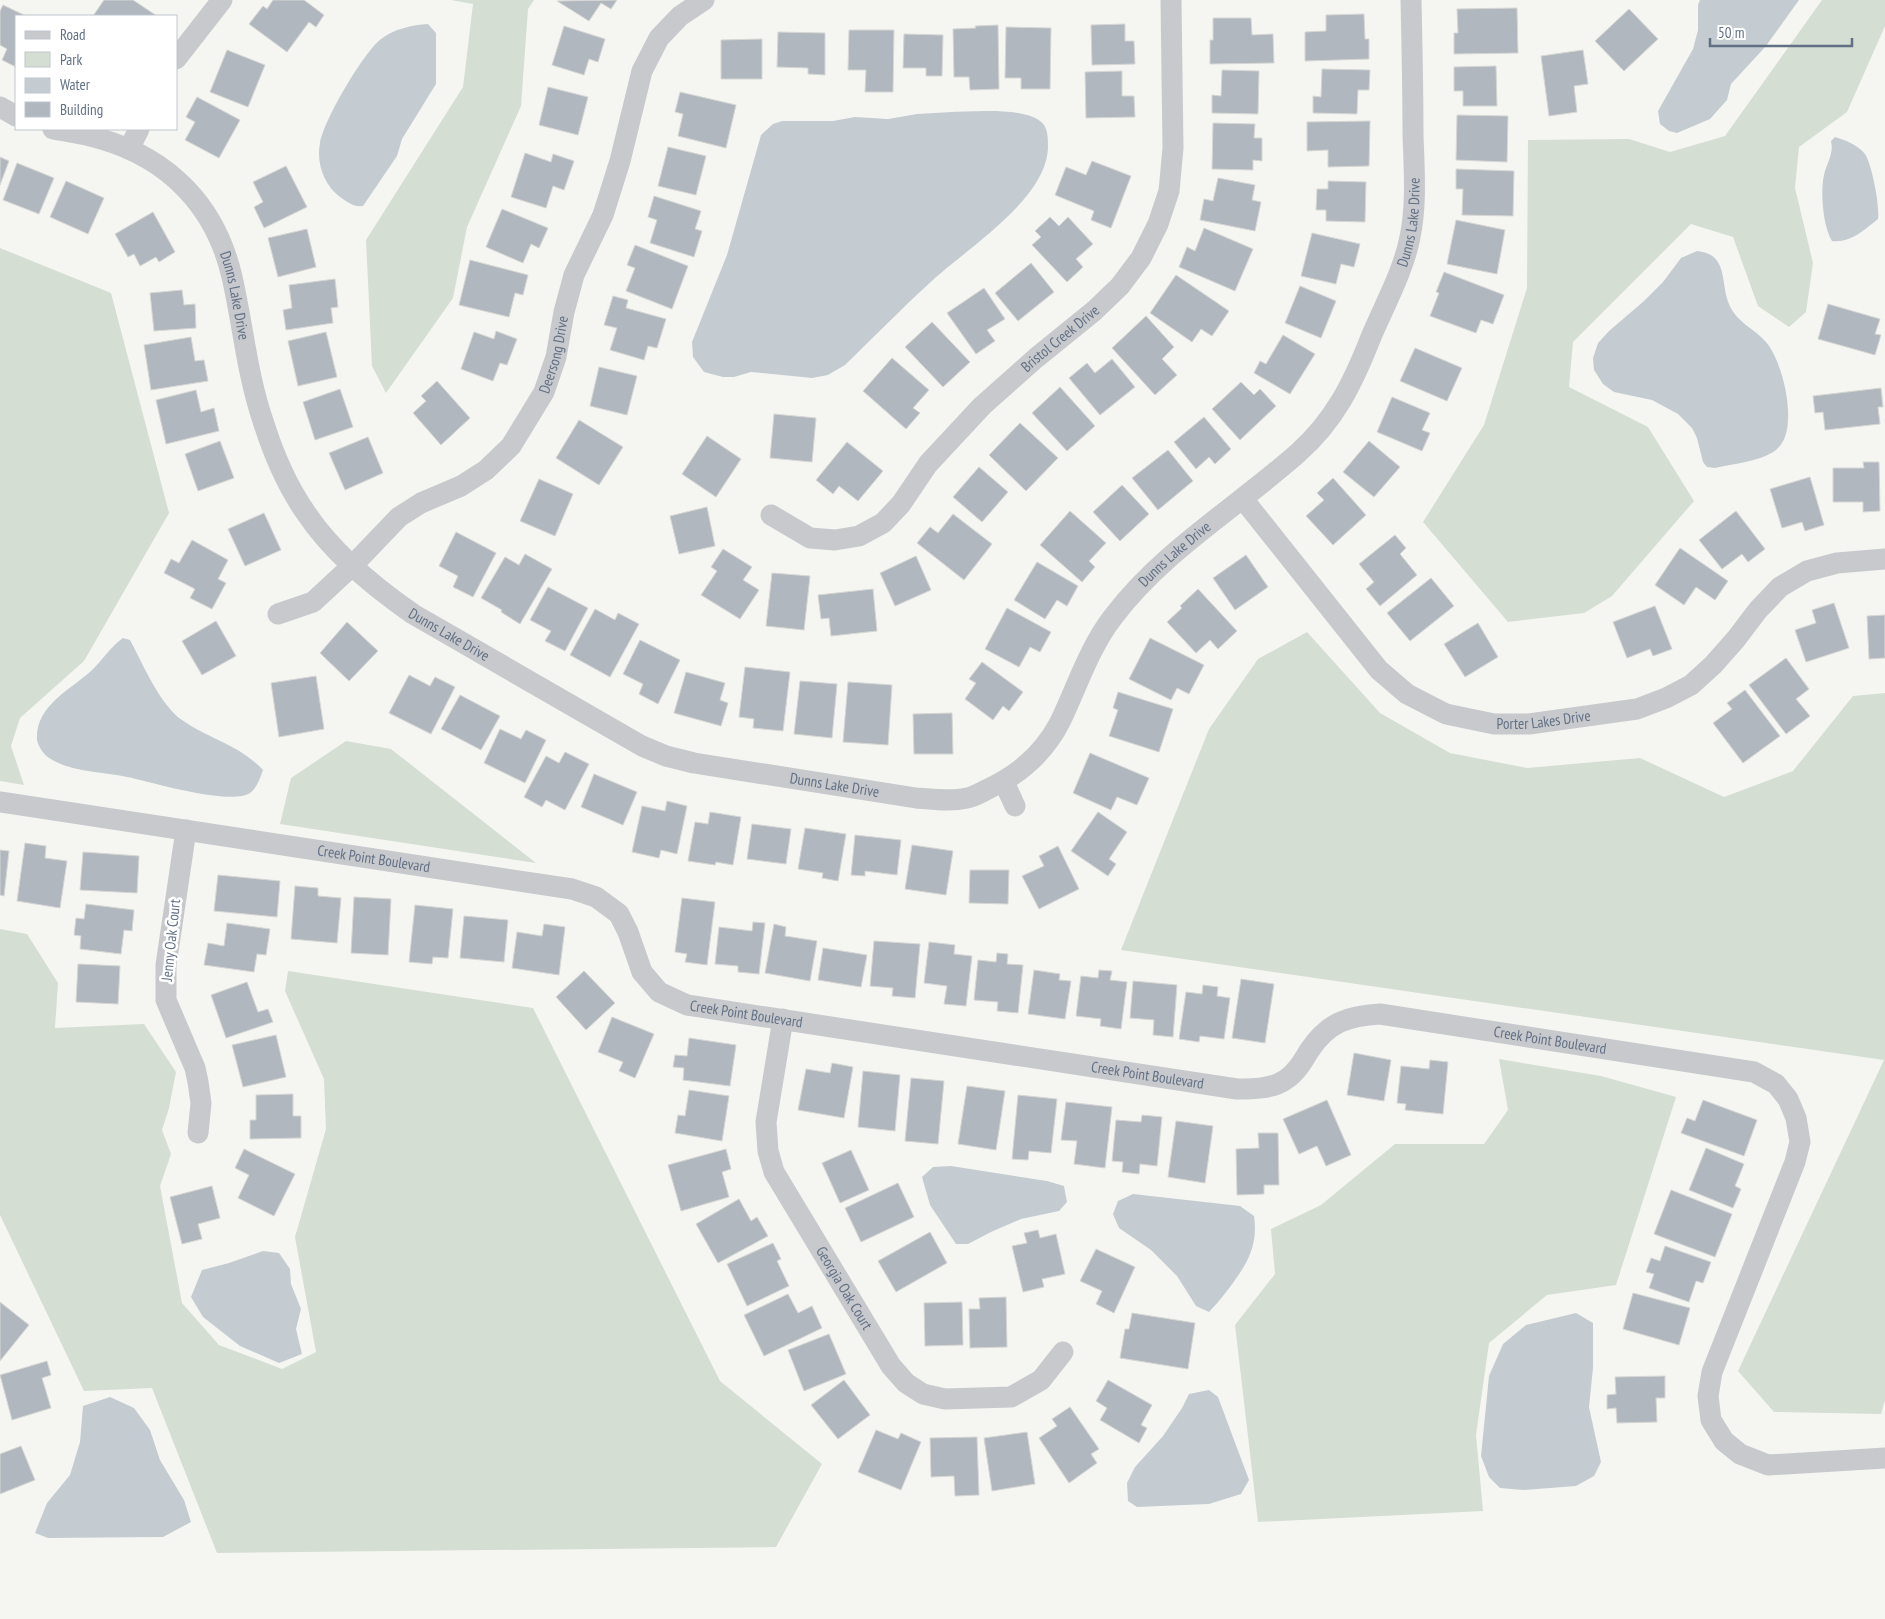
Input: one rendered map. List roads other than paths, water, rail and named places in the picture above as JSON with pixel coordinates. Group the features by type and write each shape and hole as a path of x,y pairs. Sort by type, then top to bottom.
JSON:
{"street":[{"path":"178,57 222,0"},
{"name":"Deersong Drive","path":"278,614 313,602 353,565 398,517 421,502 461,486 486,470 511,446 544,392 553,366 574,275 602,215 620,161 642,71 658,38 680,16 704,0"},
{"name":"Bristol Creek Drive","path":"771,515 810,538 835,540 859,536 883,524 901,504 928,464 982,406 1036,358 1094,311 1120,286 1141,258 1158,224 1169,191 1173,148 1171,0"},
{"name":"Dunns Lake Drive","path":"58,130 101,138 130,149 159,164 189,190 211,221 226,254 232,277 252,385 263,421 284,475 306,513 328,541 384,594 413,614 642,746 666,756 713,766 916,798 944,800 968,798 1004,782 1035,758 1058,725 1091,652 1112,618 1138,588 1190,540 1299,452 1323,429 1341,404 1357,371 1401,265 1410,238 1415,197 1411,0"},
{"path":"0,107 15,115"},
{"path":"130,149 139,130"},
{"name":"Porter Lakes Drive","path":"1242,499 1379,670 1407,694 1446,714 1494,724 1530,724 1627,710 1666,698 1691,685 1713,665 1758,610 1780,587 1807,571 1837,563 1885,559"},
{"path":"1004,782 1015,806"},
{"name":"Creek Point Boulevard","path":"0,802 572,889 596,897 619,914 628,932 642,972 658,992 687,1005 1236,1089 1260,1088 1285,1081 1300,1066 1316,1041 1333,1024 1356,1016 1380,1014 1754,1072 1776,1084 1788,1099 1796,1118 1800,1142 1795,1162 1712,1372 1708,1396 1711,1420 1724,1441 1740,1454 1768,1465 1885,1458"},
{"name":"Jenny Oak Court","path":"186,830 166,965 166,1000 195,1068 201,1103 198,1133"},
{"name":"Georgia Oak Court","path":"783,1019 766,1122 768,1151 774,1172 891,1366 906,1383 923,1394 945,1399 1011,1397 1041,1380 1063,1352"}],"water":[{"path":"1700,0 1799,0 1766,46 1731,84 1727,100 1710,119 1677,133 1669,131 1660,124 1658,111 1693,49 1698,30 1698,5"},
{"path":"428,24 436,33 436,84 402,139 397,156 363,206 351,204 334,192 322,173 319,151 323,133 345,88 373,47 381,39 403,28"},
{"path":"1001,111 1027,115 1037,119 1044,125 1047,133 1048,147 1044,166 1035,184 1005,220 935,278 845,365 828,375 812,378 751,372 734,377 723,377 704,372 693,357 692,342 727,255 761,135 773,124 782,121 833,121 855,117 888,119 917,114"},
{"path":"1835,137 1855,145 1868,159 1877,196 1878,213 1878,219 1862,231 1851,238 1839,241 1832,241 1829,235 1824,218 1822,199 1824,175 1831,154 1831,141"},
{"path":"1697,251 1707,253 1719,264 1726,296 1732,310 1741,321 1762,337 1772,351 1783,379 1788,412 1784,440 1777,449 1756,459 1715,468 1707,467 1703,462 1697,438 1692,428 1678,414 1652,400 1614,392 1603,384 1594,370 1593,358 1598,343 1609,331 1663,282 1681,258"},
{"path":"123,638 130,640 159,694 174,713 192,727 244,754 263,770 256,786 250,793 225,797 190,792 127,777 77,769 58,763 43,753 37,740 38,728 48,708 64,692 91,671 114,645"},
{"path":"951,1166 1047,1181 1064,1186 1067,1202 1059,1211 1021,1219 968,1244 956,1244 930,1205 922,1177 933,1167"},
{"path":"1133,1194 1240,1206 1254,1216 1254,1240 1247,1260 1232,1284 1209,1312 1196,1306 1177,1276 1151,1250 1119,1228 1113,1214 1118,1201"},
{"path":"263,1251 279,1253 290,1269 291,1284 301,1309 296,1329 302,1354 279,1363 240,1346 203,1317 191,1297 202,1270"},
{"path":"1576,1313 1593,1323 1593,1368 1589,1407 1601,1462 1594,1476 1576,1486 1523,1490 1500,1488 1489,1477 1481,1456 1489,1376 1503,1344 1526,1325"},
{"path":"1209,1390 1218,1397 1249,1480 1241,1494 1209,1504 1137,1507 1128,1501 1127,1483 1135,1467 1163,1436 1189,1394"},
{"path":"110,1397 134,1408 150,1430 160,1460 184,1500 191,1522 163,1537 48,1538 35,1533 47,1503 70,1475 80,1442 83,1406"}]}
